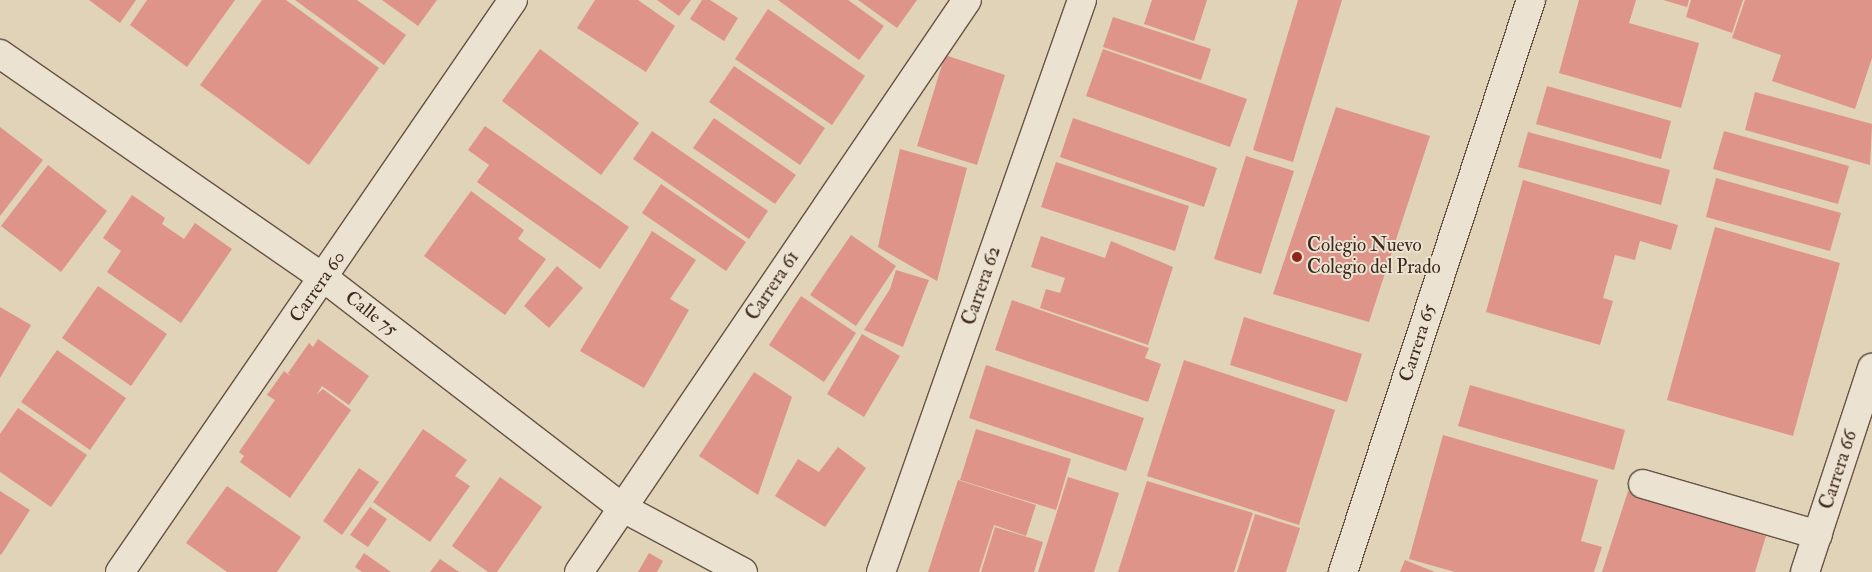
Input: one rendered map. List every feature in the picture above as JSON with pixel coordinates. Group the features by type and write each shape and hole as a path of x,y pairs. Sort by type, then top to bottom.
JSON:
{"street":[{"name":"Carrera 60","path":"120,572 324,278 513,0"},
{"name":"Carrera 61","path":"579,572 967,0"},
{"name":"Carrera 62","path":"882,572 1082,0"},
{"name":"Carrera 65","path":"1343,572 1531,0"},
{"name":"Calle 75","path":"0,54 324,278 622,508 743,572"},
{"name":"Carrera 66","path":"1805,572 1872,368"},
{"path":"1643,484 1818,535"}],"building":[{"path":"89,0 136,0 120,23"},
{"path":"147,0 235,0 187,67 130,25"},
{"path":"262,0 286,0 379,68 309,165 200,85"},
{"path":"295,0 357,0 406,35 384,65"},
{"path":"382,0 437,0 418,26"},
{"path":"595,0 638,0 675,26 646,72 577,28"},
{"path":"657,0 691,0 679,16"},
{"path":"702,0 710,0 738,18 724,41 690,19"},
{"path":"778,0 848,0 884,26 859,60"},
{"path":"858,0 917,0 897,28"},
{"path":"1152,0 1207,0 1194,41 1144,24"},
{"path":"1298,0 1342,0 1293,162 1253,150"},
{"path":"1579,0 1636,0 1629,23 1699,43 1681,108 1559,73"},
{"path":"1663,0 1689,0 1687,7"},
{"path":"1691,0 1743,0 1732,33 1686,17"},
{"path":"1745,0 1872,0 1872,58 1855,109 1772,81 1781,55 1732,38"},
{"path":"768,9 865,76 832,125 735,59"},
{"path":"1113,17 1211,49 1201,80 1103,47"},
{"path":"540,49 639,123 601,175 502,101"},
{"path":"1103,49 1247,99 1230,147 1086,96"},
{"path":"945,55 1005,75 977,165 917,146"},
{"path":"734,66 825,128 800,165 709,102"},
{"path":"1547,86 1671,121 1661,159 1536,124"},
{"path":"1755,92 1872,124 1870,165 1745,130"},
{"path":"1336,107 1430,136 1369,322 1273,294"},
{"path":"714,118 796,175 775,204 693,148"},
{"path":"1073,118 1217,168 1204,207 1060,157"},
{"path":"485,126 629,227 600,269 477,182 489,165 468,150"},
{"path":"0,127 43,160 0,216"},
{"path":"652,131 768,211 749,239 633,159"},
{"path":"1724,131 1849,166 1838,204 1713,169"},
{"path":"1528,132 1670,170 1661,205 1518,167"},
{"path":"900,149 967,168 937,281 878,247"},
{"path":"1246,156 1294,171 1261,274 1214,259"},
{"path":"1056,162 1189,206 1175,251 1041,207"},
{"path":"48,165 107,211 61,272 1,226"},
{"path":"1716,178 1841,213 1830,251 1706,217"},
{"path":"1523,180 1678,225 1671,250 1640,241 1635,260 1615,255 1603,298 1613,301 1600,345 1486,312"},
{"path":"661,184 746,242 726,271 642,213"},
{"path":"471,191 524,230 518,239 546,259 505,315 424,256"},
{"path":"132,195 165,218 162,224 184,239 195,223 232,249 181,323 107,272 121,251 103,238"},
{"path":"1715,227 1840,263 1793,436 1667,400"},
{"path":"652,231 696,260 670,299 689,310 644,388 580,351"},
{"path":"851,235 896,266 856,326 810,295"},
{"path":"1041,236 1105,258 1111,241 1173,267 1148,345 1040,308 1046,289 1060,293 1065,278 1031,267"},
{"path":"557,266 583,288 549,328 524,306"},
{"path":"896,270 929,280 903,347 864,330 890,289"},
{"path":"98,286 167,334 131,386 62,338"},
{"path":"801,296 856,333 824,382 769,345"},
{"path":"1012,300 1149,348 1145,358 1161,364 1148,402 995,350"},
{"path":"0,307 31,325 0,378"},
{"path":"1244,317 1362,354 1347,402 1230,365"},
{"path":"862,334 900,356 864,417 827,394"},
{"path":"318,339 369,376 349,405 322,386 317,394 323,389 351,410 290,498 240,462 244,456 239,452 275,400 267,395 284,371 292,377 288,373 309,343 313,347"},
{"path":"57,350 126,398 90,450 21,402"},
{"path":"1184,360 1335,410 1299,525 1147,476"},
{"path":"986,365 1144,418 1126,471 969,418"},
{"path":"754,372 792,397 758,495 699,456"},
{"path":"1470,385 1625,430 1614,470 1458,426"},
{"path":"18,408 87,455 51,507 0,472 0,434"},
{"path":"423,429 467,460 455,476 470,486 430,542 373,502"},
{"path":"976,429 1071,459 1056,510 960,480"},
{"path":"1443,435 1598,480 1581,541 1602,547 1594,572 1455,572 1409,559"},
{"path":"838,447 866,468 825,527 775,496 798,459 819,472"},
{"path":"359,468 379,482 342,535 323,521"},
{"path":"500,477 542,507 497,572 488,572 452,546"},
{"path":"1068,477 1119,493 1094,572 1038,572"},
{"path":"958,480 1036,505 1026,536 994,525 979,572 928,572"},
{"path":"1147,481 1253,513 1234,572 1118,572"},
{"path":"227,486 301,537 277,572 227,572 186,543"},
{"path":"0,491 30,510 1,555 0,554"},
{"path":"1628,491 1766,536 1755,572 1602,572"},
{"path":"370,507 387,519 368,547 350,535"},
{"path":"1255,514 1300,528 1286,572 1237,572"},
{"path":"995,527 1043,542 1034,572 981,572"},
{"path":"364,553 391,572 362,572 355,567"},
{"path":"649,553 663,561 657,572 638,572"},
{"path":"440,559 459,572 430,572"},
{"path":"1405,560 1435,572 1400,572"}],"place":[{"name":"Colegio Nuevo Colegio del Prado","path":"1297,257"}]}
